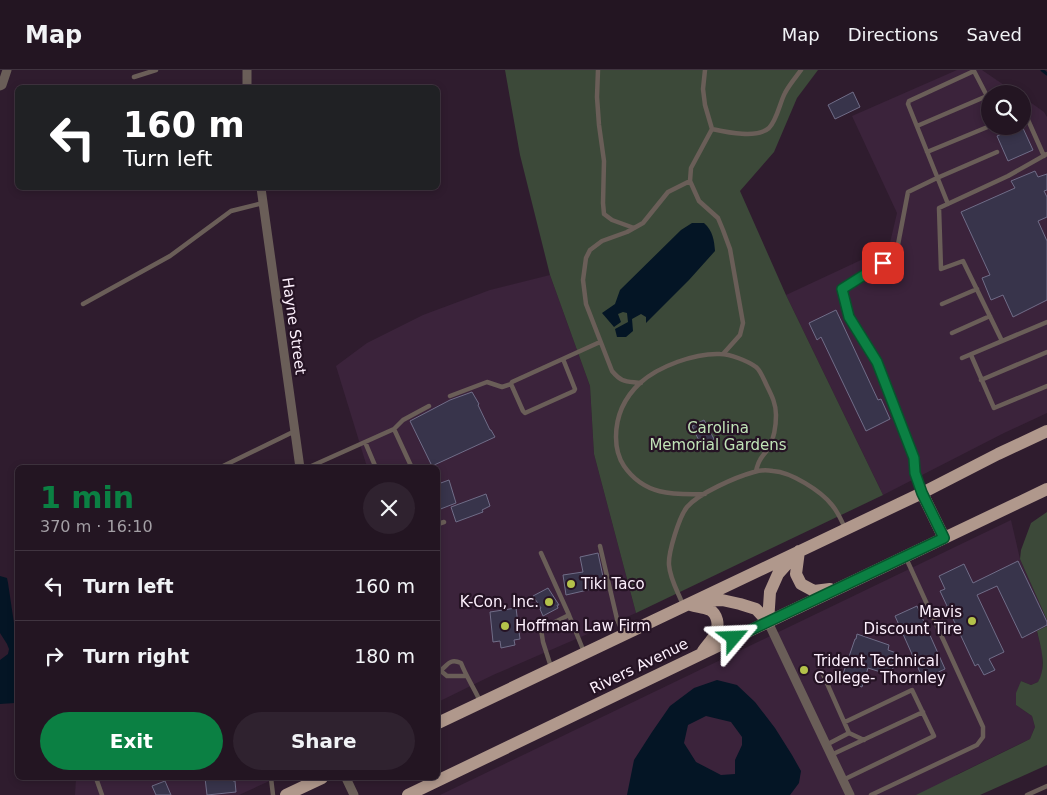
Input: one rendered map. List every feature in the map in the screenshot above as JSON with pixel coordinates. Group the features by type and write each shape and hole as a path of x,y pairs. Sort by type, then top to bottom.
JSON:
{"main road":[{"path":"440,722 922,493 1047,431"},
{"name":"Rivers Avenue","path":"408,795 425,791 699,654 1047,489"},
{"path":"922,493 944,538"},
{"path":"799,551 796,574 801,584 814,591 840,588"},
{"path":"768,622 770,592 778,574 799,551"},
{"path":"688,604 722,600 740,604 756,609 768,622"},
{"path":"688,604 709,610 716,619 717,627 715,634 699,654"},
{"path":"286,795 318,780"}],"street":[{"path":"0,86 8,70"},
{"path":"247,70 248,85"},
{"name":"Hayne Street","path":"261,190 300,465"},
{"path":"768,622 850,795"},
{"path":"347,780 354,795"}],"lane":[{"path":"134,77 156,70"},
{"path":"598,70 597,97 604,161 604,214 612,220 634,228"},
{"path":"705,70 703,89 705,105 712,129 691,168 690,181 699,201 718,218 730,249 743,323 740,335 723,354"},
{"path":"712,129 744,134 759,132 769,128 785,93 801,70"},
{"path":"948,204 908,104 909,101 974,71 982,85"},
{"path":"917,126 981,100"},
{"path":"1002,342 964,260 941,269 939,208 1008,176 1046,155 1031,126"},
{"path":"927,152 981,130"},
{"path":"922,493 915,473 914,458 877,362 849,317 842,289 896,255 908,192 997,152"},
{"path":"641,382 618,378 612,371 586,304 583,280 586,258 590,250 602,241 627,232 643,223 668,192 690,181"},
{"path":"83,304 170,256 231,211 263,202"},
{"path":"942,304 977,289"},
{"path":"952,333 990,316"},
{"path":"962,358 1047,322"},
{"path":"450,396 487,382 502,386 511,384 600,342"},
{"path":"981,380 1047,352"},
{"path":"705,494 676,494 651,490 629,474 621,461 616,445 616,426 621,409 628,397 641,382 672,364 699,356 723,354 743,360 756,367 763,376 775,402 776,415 772,439 768,450 760,459 756,471"},
{"path":"970,355 994,408 1047,386"},
{"path":"511,384 525,413 574,391 575,389 563,359"},
{"path":"314,465 394,429 403,420 429,406"},
{"path":"394,429 411,465"},
{"path":"225,465 295,431"},
{"path":"364,442 375,465"},
{"path":"688,604 673,582 669,558 683,513 688,506 705,494 756,471 774,471 787,474 808,485 831,503 845,529"},
{"path":"440,523 444,522"},
{"path":"600,546 617,620 624,634"},
{"path":"541,553 585,653"},
{"path":"872,795 977,745 983,737 983,726 905,556"},
{"path":"552,669 543,642 541,629 569,615"},
{"path":"440,671 448,663 461,663 481,702"},
{"path":"440,672 447,676 466,676"},
{"path":"822,672 849,733 864,740"},
{"path":"843,780 934,736 912,690 845,722"},
{"path":"831,755 923,712"},
{"path":"826,745 849,733"},
{"path":"97,780 102,795"},
{"path":"271,780 274,795"},
{"path":"1027,795 1047,786"}],"shaded area":[{"path":"957,70 982,70 1004,85 981,85 981,135 1031,135 1031,103 1044,112 1047,117 1047,413 883,495 786,295 889,247 897,213 852,116"},
{"path":"550,275 590,386 594,454 636,613 493,675 440,701 440,465 366,465 336,366 367,343 423,315 490,290"},
{"name":"Trident Technical College- Thornley","path":"1011,520 1020,559 1047,620 1047,626 1037,632 1042,651 1042,675 1038,682 1031,685 1021,681 1016,705 1032,716 1035,727 1030,739 956,775 965,795 440,795"},
{"path":"76,780 272,780 239,795 75,795"}],"green space":[{"name":"Carolina Memorial Gardens","path":"505,70 818,70 797,98 774,152 740,191 786,295 883,495 636,613 594,454 590,386 550,275 520,155"},
{"path":"1047,512 1047,620 1020,559 1021,550 1031,523"},
{"path":"1047,626 1047,765 980,795 916,795 1030,739 1035,727 1032,716 1016,705 1016,693 1021,681 1031,685 1038,682 1041,676 1043,663 1037,631"}],"water":[{"path":"692,223 704,223 707,226 712,236 715,251 646,323 646,317 641,314 632,319 633,331 626,337 617,337 615,329 628,322 627,313 618,314 621,322 614,327 602,313 615,304 620,290 681,230"},
{"path":"0,576 7,578 15,630 15,703 0,704 0,660 8,654 9,649 0,633"},
{"path":"717,680 737,685 755,702 775,728 801,771 799,783 790,795 627,795 634,760 670,706 694,688","holes":["706,716 731,722 742,737 742,745 735,760 735,774 721,775 696,762 684,743 688,725"]}],"building":[{"path":"853,92 860,107 835,119 828,105"},
{"path":"1026,135 1033,150 1008,161 997,136"},
{"path":"1035,171 1038,177 1047,174 1047,190 1044,191 1047,197 1047,217 1038,221 1047,241 1047,300 1013,317 1003,295 991,300 982,278 990,275 961,212 1015,188 1011,181"},
{"path":"836,310 878,400 881,399 890,419 866,431 821,337 817,340 809,323"},
{"path":"472,392 495,437 432,465 410,421 450,400"},
{"path":"704,420 714,439 701,445 692,426"},
{"path":"449,480 456,503 440,509 440,483"},
{"path":"486,494 490,506 482,510 483,512 456,522 451,507"},
{"path":"598,553 605,586 566,595 563,575 583,572 580,557"},
{"path":"1018,561 1047,625 1022,638 997,586 977,595 1004,652 989,659 995,670 984,675 978,664 975,666 940,591 945,589 939,576 964,564 973,583"},
{"name":"K-Con, Inc.","path":"548,588 559,605 557,605 558,608 543,616 541,608 533,596"},
{"path":"917,606 945,669 923,679 895,616"},
{"name":"Hoffman Law Firm","path":"516,608 520,639 514,640 515,645 501,648 500,641 493,642 490,612"},
{"path":"857,634 889,645 888,650 899,654 890,675 868,668 862,687 841,680"},
{"path":"205,780 235,781 236,792 207,795"},
{"path":"165,781 171,795 156,795 152,786"}],"waterway":[{"path":"1042,70 1047,74"}],"place":[{"name":"Tiki Taco","path":"571,584"},
{"name":"K-Con, Inc.","path":"549,602"},
{"name":"Mavis Discount Tire","path":"972,621"},
{"name":"Hoffman Law Firm","path":"505,626"},
{"name":"Trident Technical College- Thornley","path":"804,670"}],"route":[{"path":"734,638 944,538 922,493 915,473 914,458 877,362 849,317 842,289 883,263"}]}
